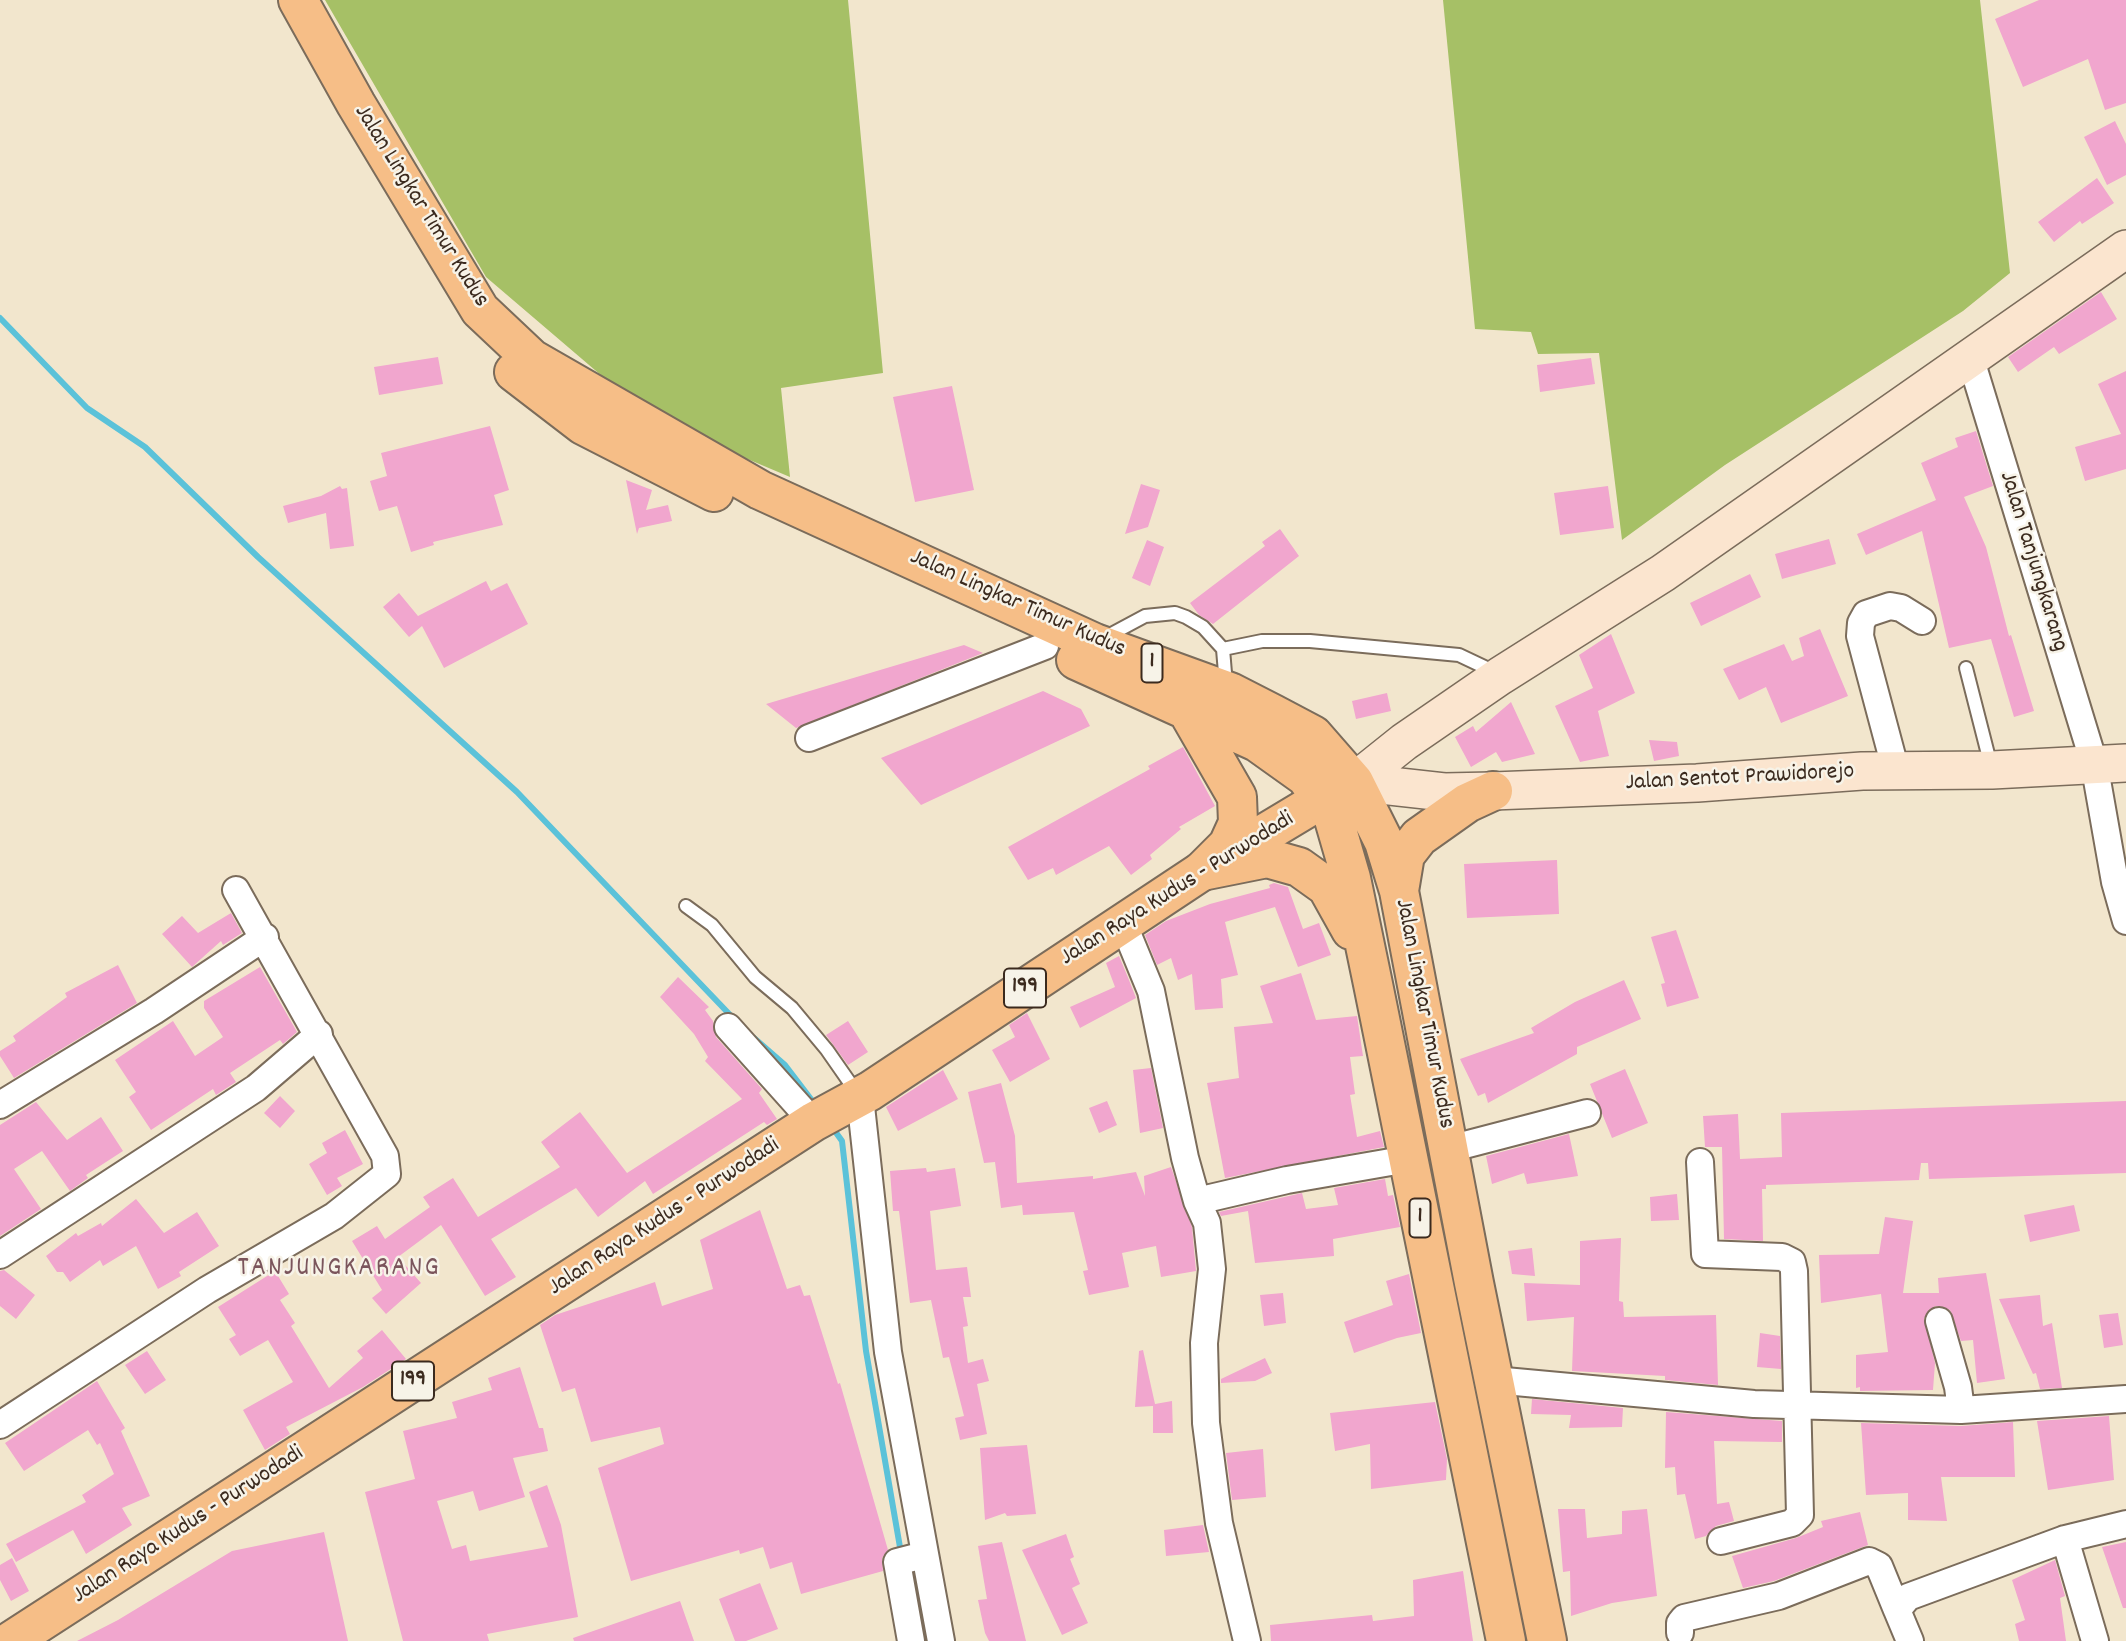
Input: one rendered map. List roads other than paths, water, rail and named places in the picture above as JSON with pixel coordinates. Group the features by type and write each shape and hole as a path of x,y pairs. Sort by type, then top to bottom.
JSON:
{"main road":[{"name":"Jalan Lingkar Timur Kudus","path":"272,0 333,112 460,313 522,380 583,425 741,506 1257,743 1306,777 1338,791"},
{"name":"Jalan Lingkar Timur Kudus","path":"298,0 356,104 480,310 532,359 760,490 1095,643 1230,692 1313,735 1338,791 1384,842 1399,891 1493,1380 1547,1641"},
{"path":"1338,791 1496,673 1663,573 2126,249"},
{"path":"1188,712 1237,797 1238,823 1228,845 1202,871"},
{"name":"Jalan Sentot Prawidorejo","path":"1338,791 1493,791 2110,763"},
{"name":"Jalan Lingkar Timur Kudus","path":"1338,791 1334,816 1351,878 1506,1641"},
{"name":"Jalan Raya Kudus - Purwodadi","path":"11,1641 814,1121 854,1100 1202,871 1338,791"},
{"path":"1399,891 1405,855 1419,837 1467,803 1493,791"},
{"path":"1202,871 1267,858 1299,867 1327,887 1347,920 1373,984"}],"street":[{"name":"Jalan Tanjungkarang","path":"1971,360 2110,763 2115,882 2126,921"},
{"path":"1896,771 1860,636 1861,623 1866,614 1890,606 1901,608 1922,621"},
{"path":"809,738 1045,646"},
{"path":"0,1426 207,1290 334,1216 387,1174 384,1156 319,1034 236,890"},
{"path":"1123,923 1151,991 1185,1158 1197,1201 1208,1223 1212,1269 1205,1343 1206,1423 1219,1523 1247,1641"},
{"path":"0,1105 154,1011 265,937"},
{"path":"728,1027 814,1121"},
{"path":"0,1255 257,1088 319,1034"},
{"path":"854,1100 915,1556 941,1641"},
{"path":"1449,1149 1587,1113"},
{"path":"1197,1201 1287,1180 1408,1159"},
{"path":"1700,1162 1705,1254 1782,1257 1793,1265 1800,1515 1792,1523 1721,1541"},
{"path":"1939,1321 1958,1387 1961,1410"},
{"path":"1493,1380 1797,1405 1961,1410 2126,1399"},
{"path":"1896,1610 1908,1597 2065,1539 2126,1524"},
{"path":"2065,1539 2095,1641"},
{"path":"911,1641 897,1566 915,1556"},
{"path":"1680,1633 1679,1623 1684,1618 1779,1596 1869,1561 1879,1566 1910,1641"}],"lane":[{"path":"1095,643 1145,616 1175,613 1203,627 1223,649 1223,679 1230,692"},
{"path":"1223,649 1262,641 1310,641 1459,655 1496,673"},
{"path":"1966,668 1992,770"},
{"path":"686,906 712,925 755,976 792,1008 827,1050 854,1100"}],"waterway":[{"path":"0,318 87,408 145,447 258,557 517,792 734,1019"},
{"path":"754,1038 785,1065 817,1107"},
{"path":"832,1127 842,1141 866,1351 901,1553"}],"district":[{"name":"TANJUNGKARANG","path":"339,1270"}]}
